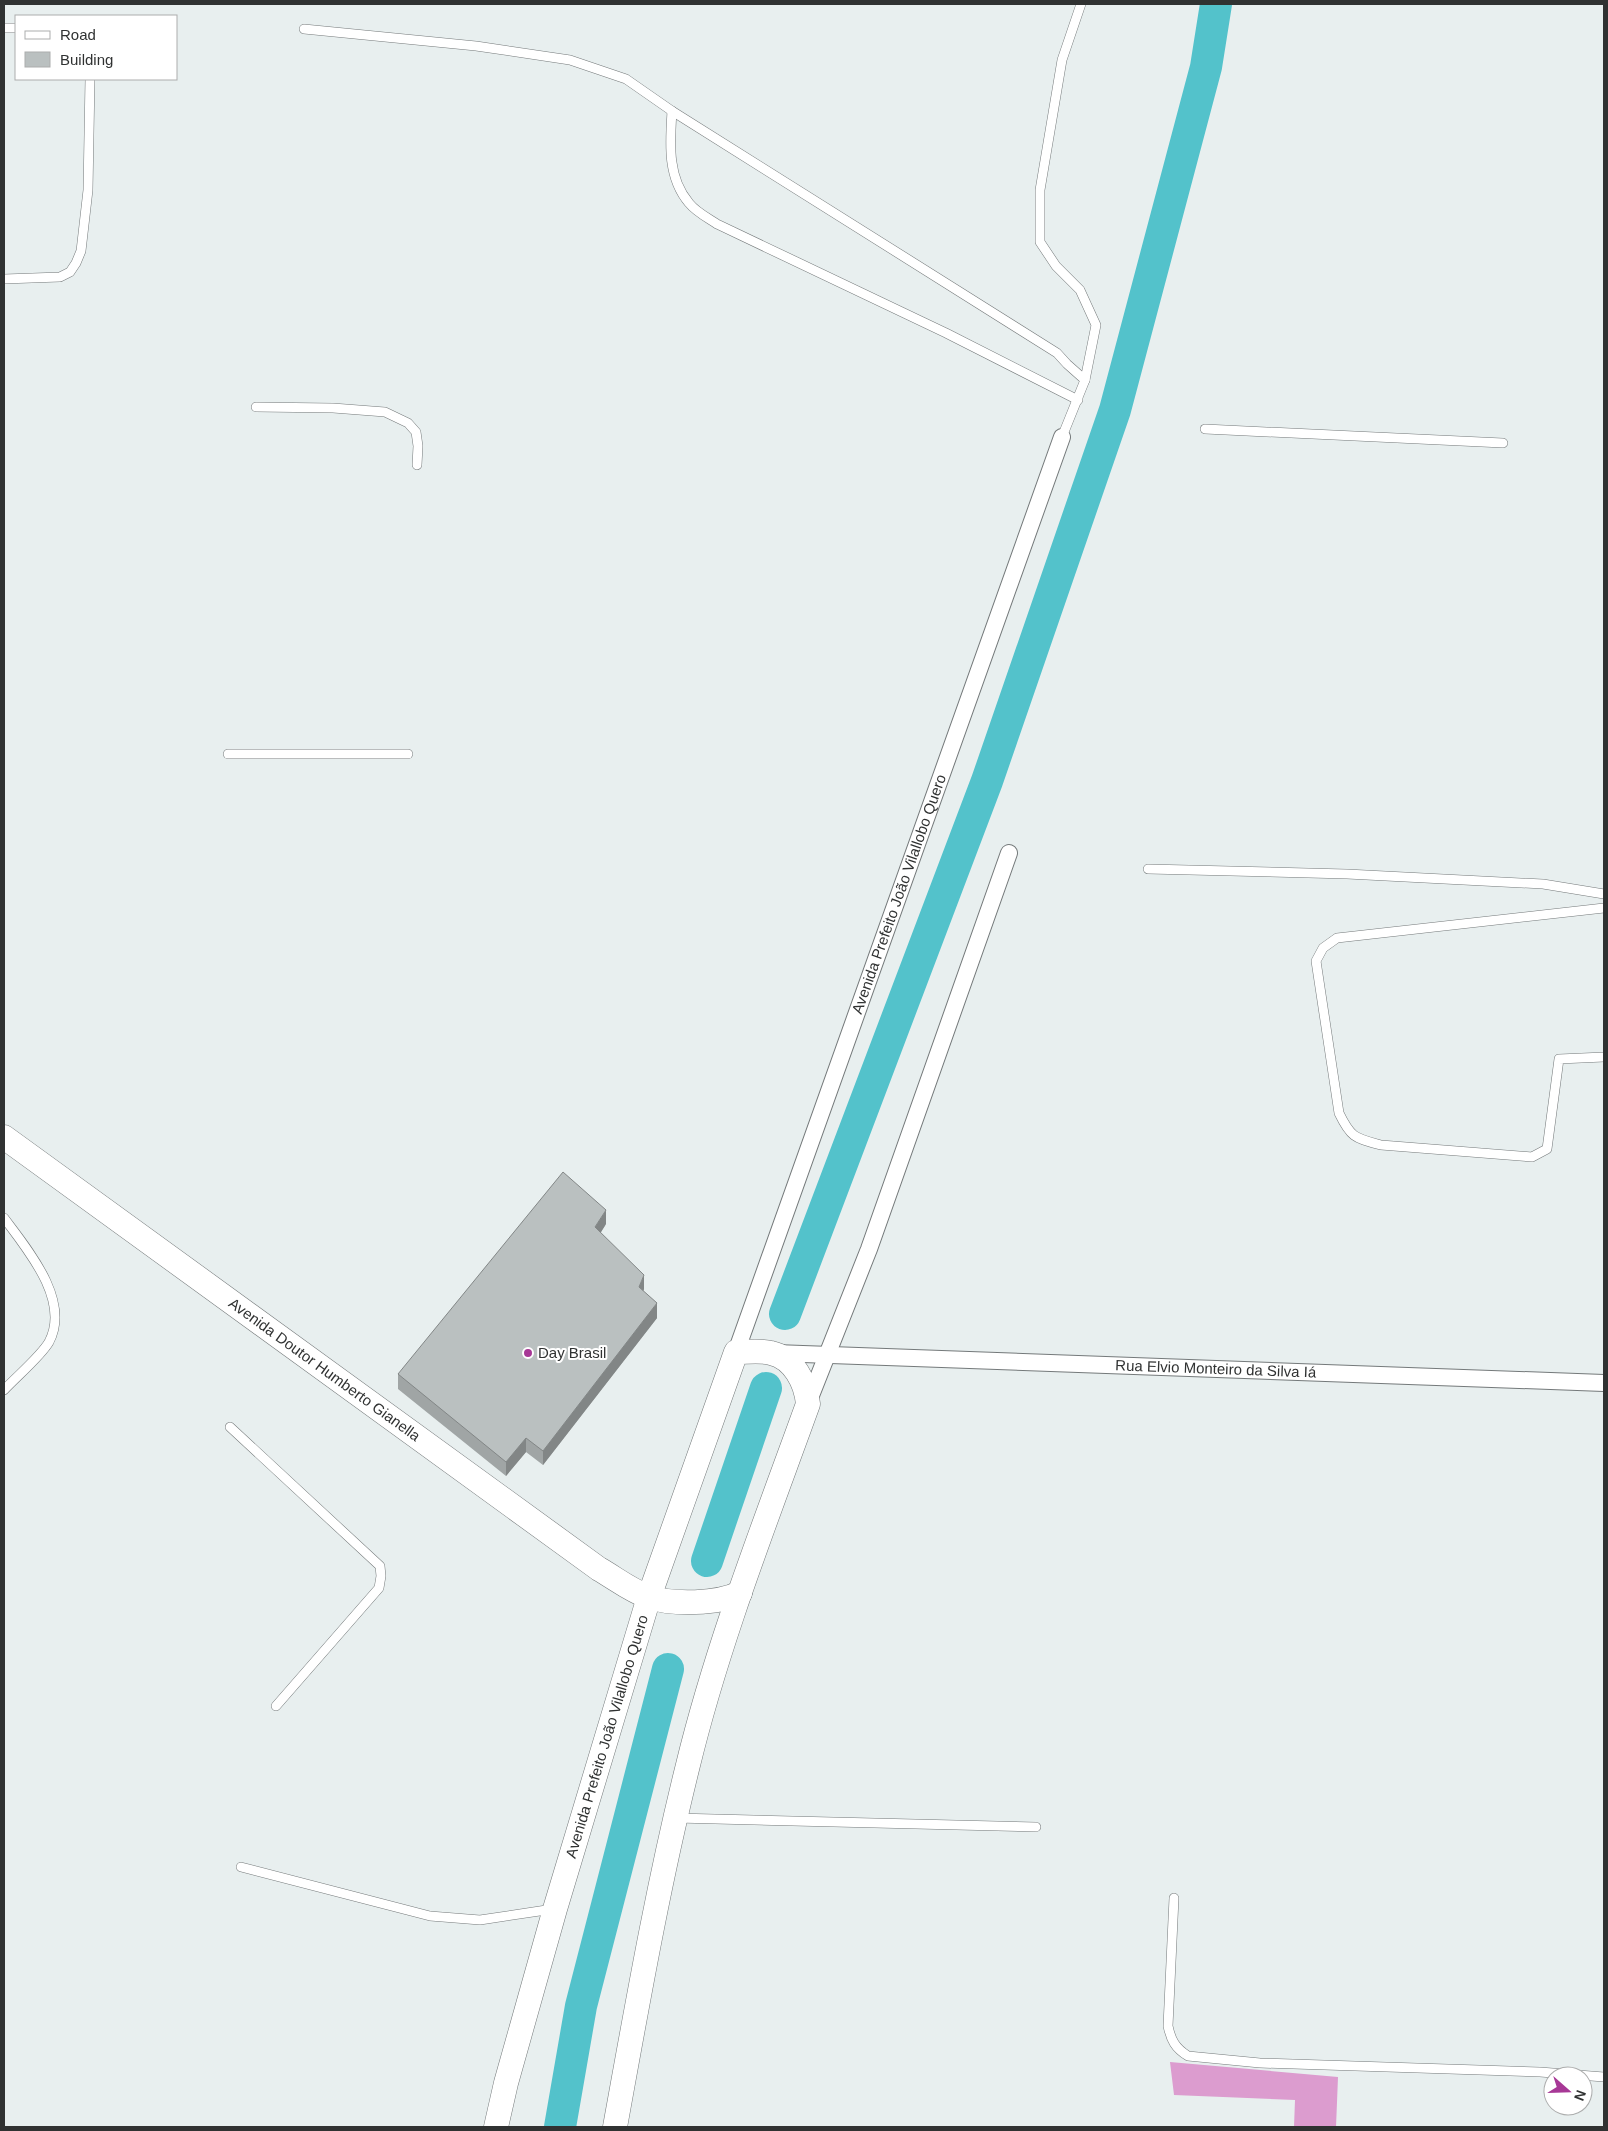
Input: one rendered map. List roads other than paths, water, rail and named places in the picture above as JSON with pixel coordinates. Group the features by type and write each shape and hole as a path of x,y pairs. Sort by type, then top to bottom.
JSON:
{"main road":[{"name":"Avenida Doutor Humberto Gianella","path":"4,1136 599,1569 649,1597"},
{"path":"615,2127 647,1952 676,1818 699,1724 740,1592 808,1404 806,1390 796,1370 786,1360 771,1353 736,1352"},
{"name":"Avenida Prefeito João Vilallobo Quero","path":"496,2127 506,2083 555,1909 649,1597 736,1352"},
{"path":"649,1597 686,1602 711,1601 729,1598 740,1592"}],"street":[{"name":"Avenida Prefeito João Vilallobo Quero","path":"736,1352 1062,437"},
{"path":"808,1404 869,1249 1009,853"},
{"path":"771,1353 828,1354"},
{"name":"Rua Elvio Monteiro da Silva Iá","path":"828,1354 1604,1382"}],"lane":[{"path":"1062,437 1085,380 1096,324 1080,290 1056,266 1040,242 1040,190 1060,69 1081,4"},
{"path":"304,29 476,46 570,60 626,79 672,111 1007,320 1057,353 1085,380"},
{"path":"4,279 60,277 70,272 76,263 81,251 88,190 90,80"},
{"path":"672,111 670,141 673,172 690,205 717,224 946,333 1078,400"},
{"path":"256,407 333,408 385,412 408,423 416,432 418,446 417,465"},
{"path":"1205,429 1503,442"},
{"path":"228,754 408,754"},
{"path":"1148,869 1348,874 1543,884 1604,894"},
{"path":"1604,908 1337,938 1323,948 1316,960 1339,1113 1348,1132 1362,1140 1381,1145 1532,1156 1547,1150 1559,1060 1604,1057"},
{"path":"4,1218 37,1262 56,1308 56,1326 48,1344 4,1390"},
{"path":"230,1427 380,1566 379,1588 276,1706"},
{"path":"676,1818 1036,1828"},
{"path":"241,1867 430,1916 480,1920 555,1909"},
{"path":"1174,1898 1168,2026 1171,2040 1178,2050 1188,2056 1260,2063 1540,2072 1604,2077"}],"waterway":[{"path":"785,1314 987,781 1115,410 1206,67 1216,4"},
{"path":"707,1561 766,1388"},
{"path":"560,2127 581,2006 668,1669"}],"place":[{"name":"Day Brasil","path":"528,1353"}]}
